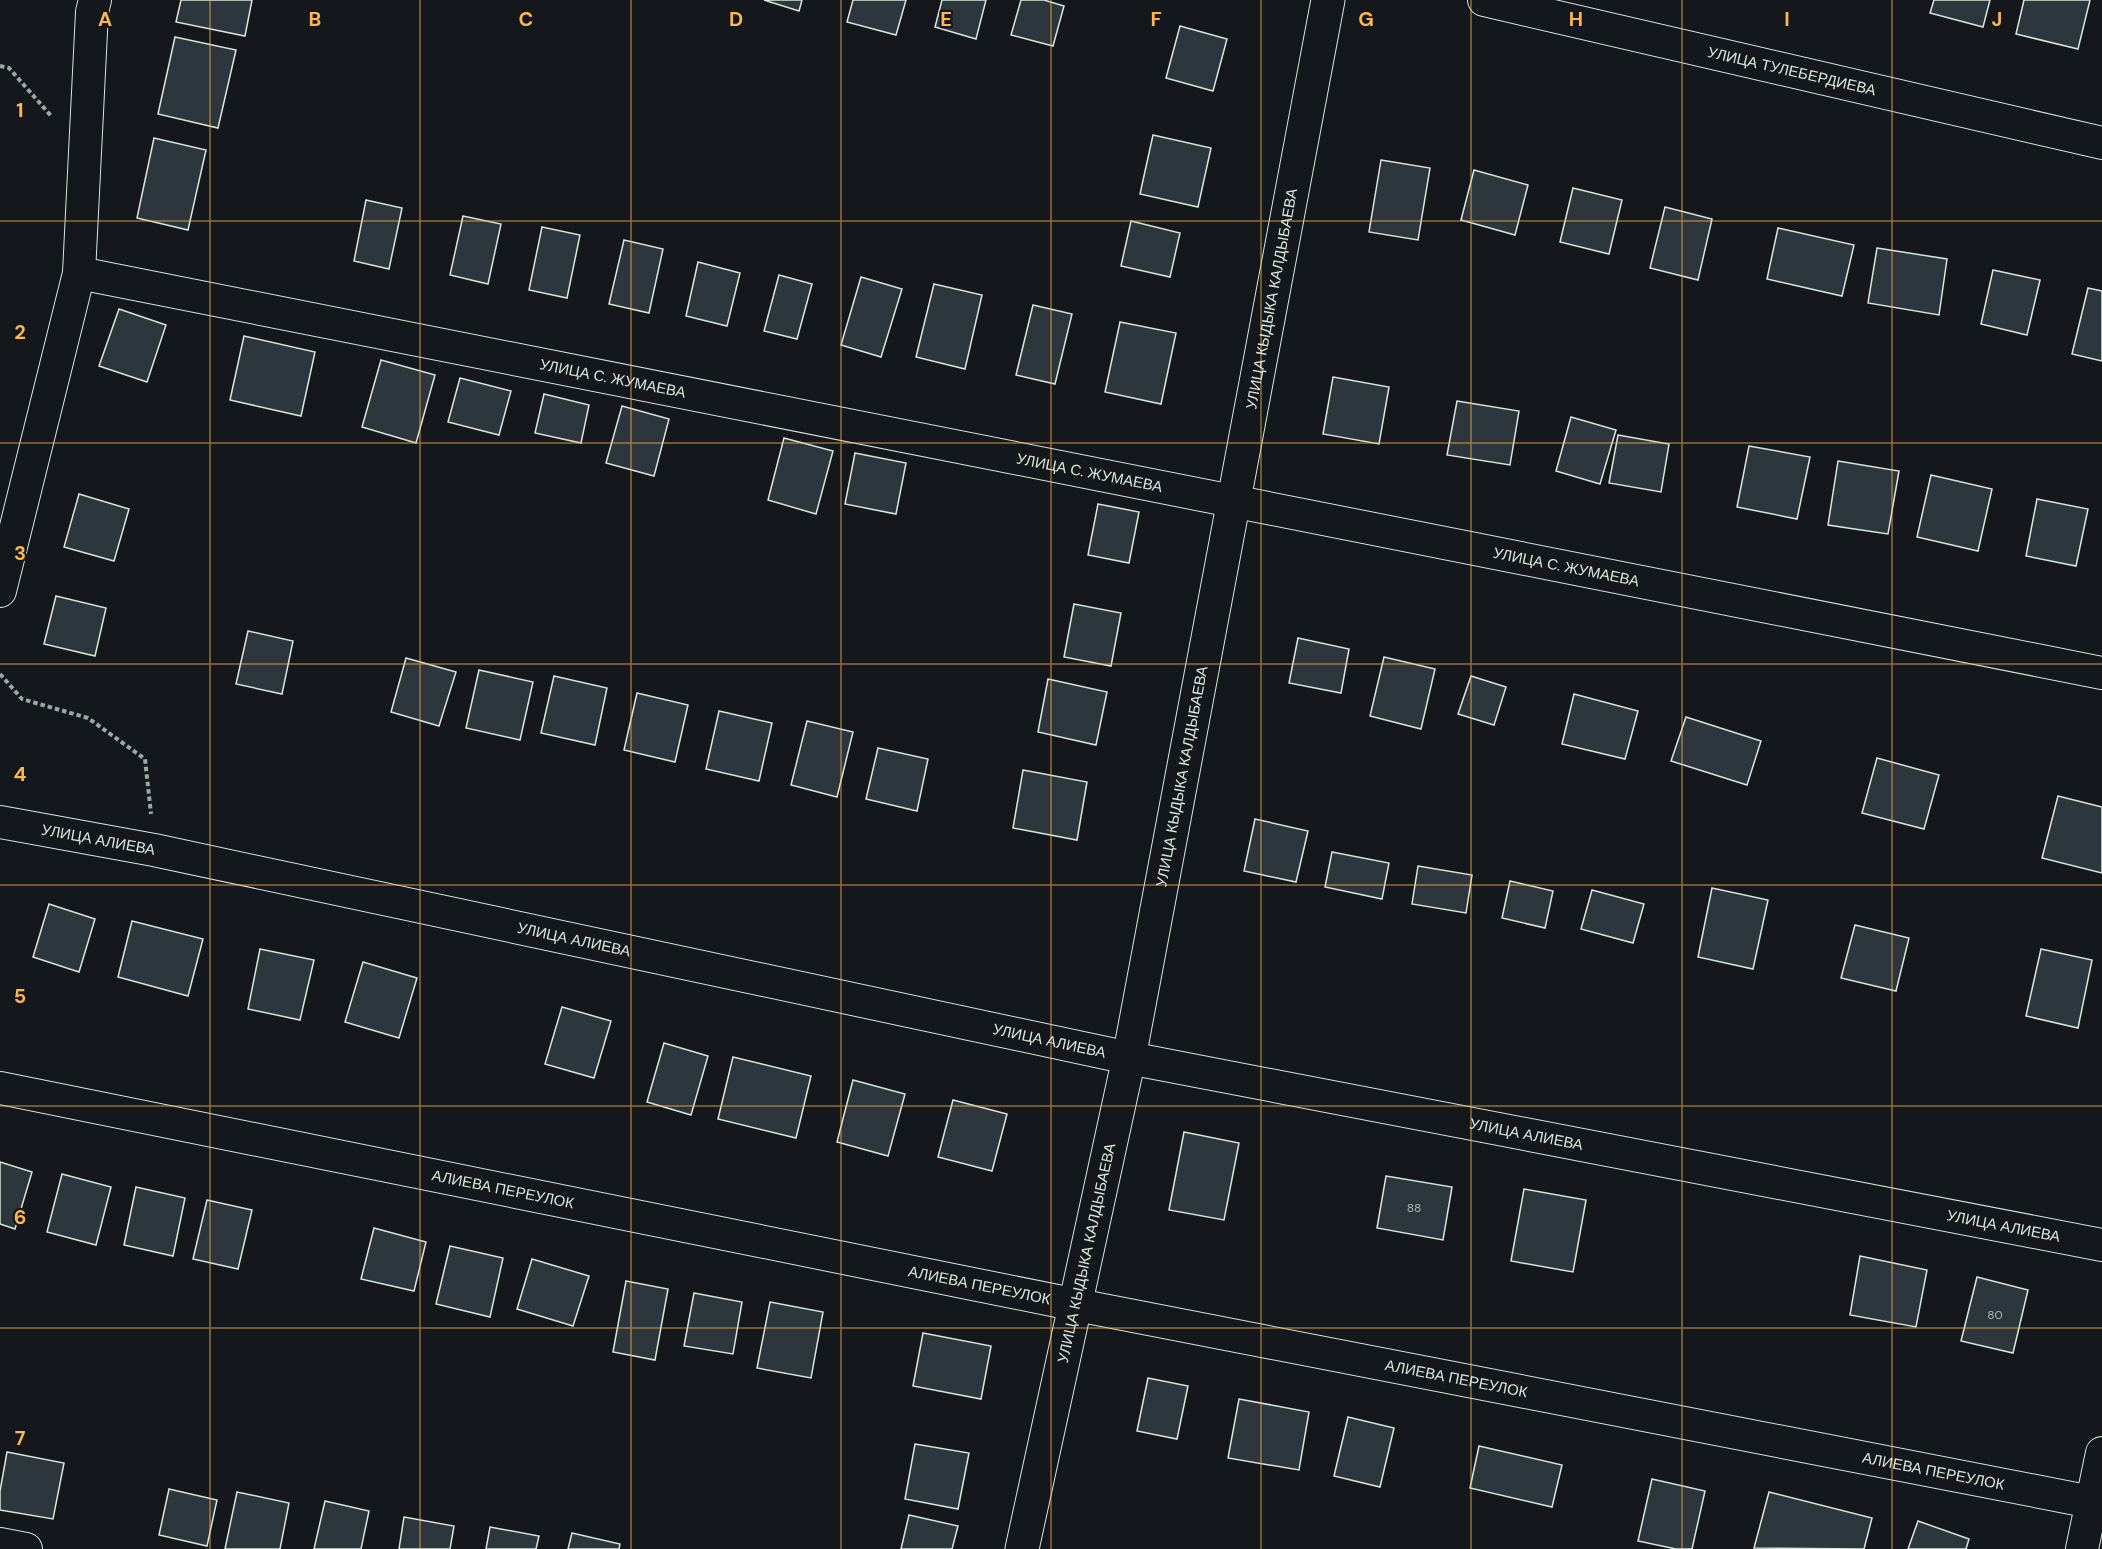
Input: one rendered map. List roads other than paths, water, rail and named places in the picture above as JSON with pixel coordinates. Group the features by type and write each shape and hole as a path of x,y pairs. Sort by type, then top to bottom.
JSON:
{"street":[{"path":"0,591 79,273 92,12 95,0"},
{"name":"УЛИЦА КЫДЫКА КАЛДЫБАЕВА","path":"1022,1549 1129,1058 1328,0"},
{"name":"УЛИЦА ТУЛЕБЕРДИЕВА","path":"1484,0 2102,143"},
{"name":"УЛИЦА С. ЖУМАЕВА","path":"79,273 2102,673"},
{"name":"УЛИЦА АЛИЕВА","path":"0,822 154,850 1129,1058 2102,1245"},
{"name":"АЛИЕВА ПЕРЕУЛОК","path":"0,1088 1077,1305 2097,1503"},
{"path":"2082,1549 2097,1503 2102,1453"},
{"path":"0,1544 26,1549"}]}
